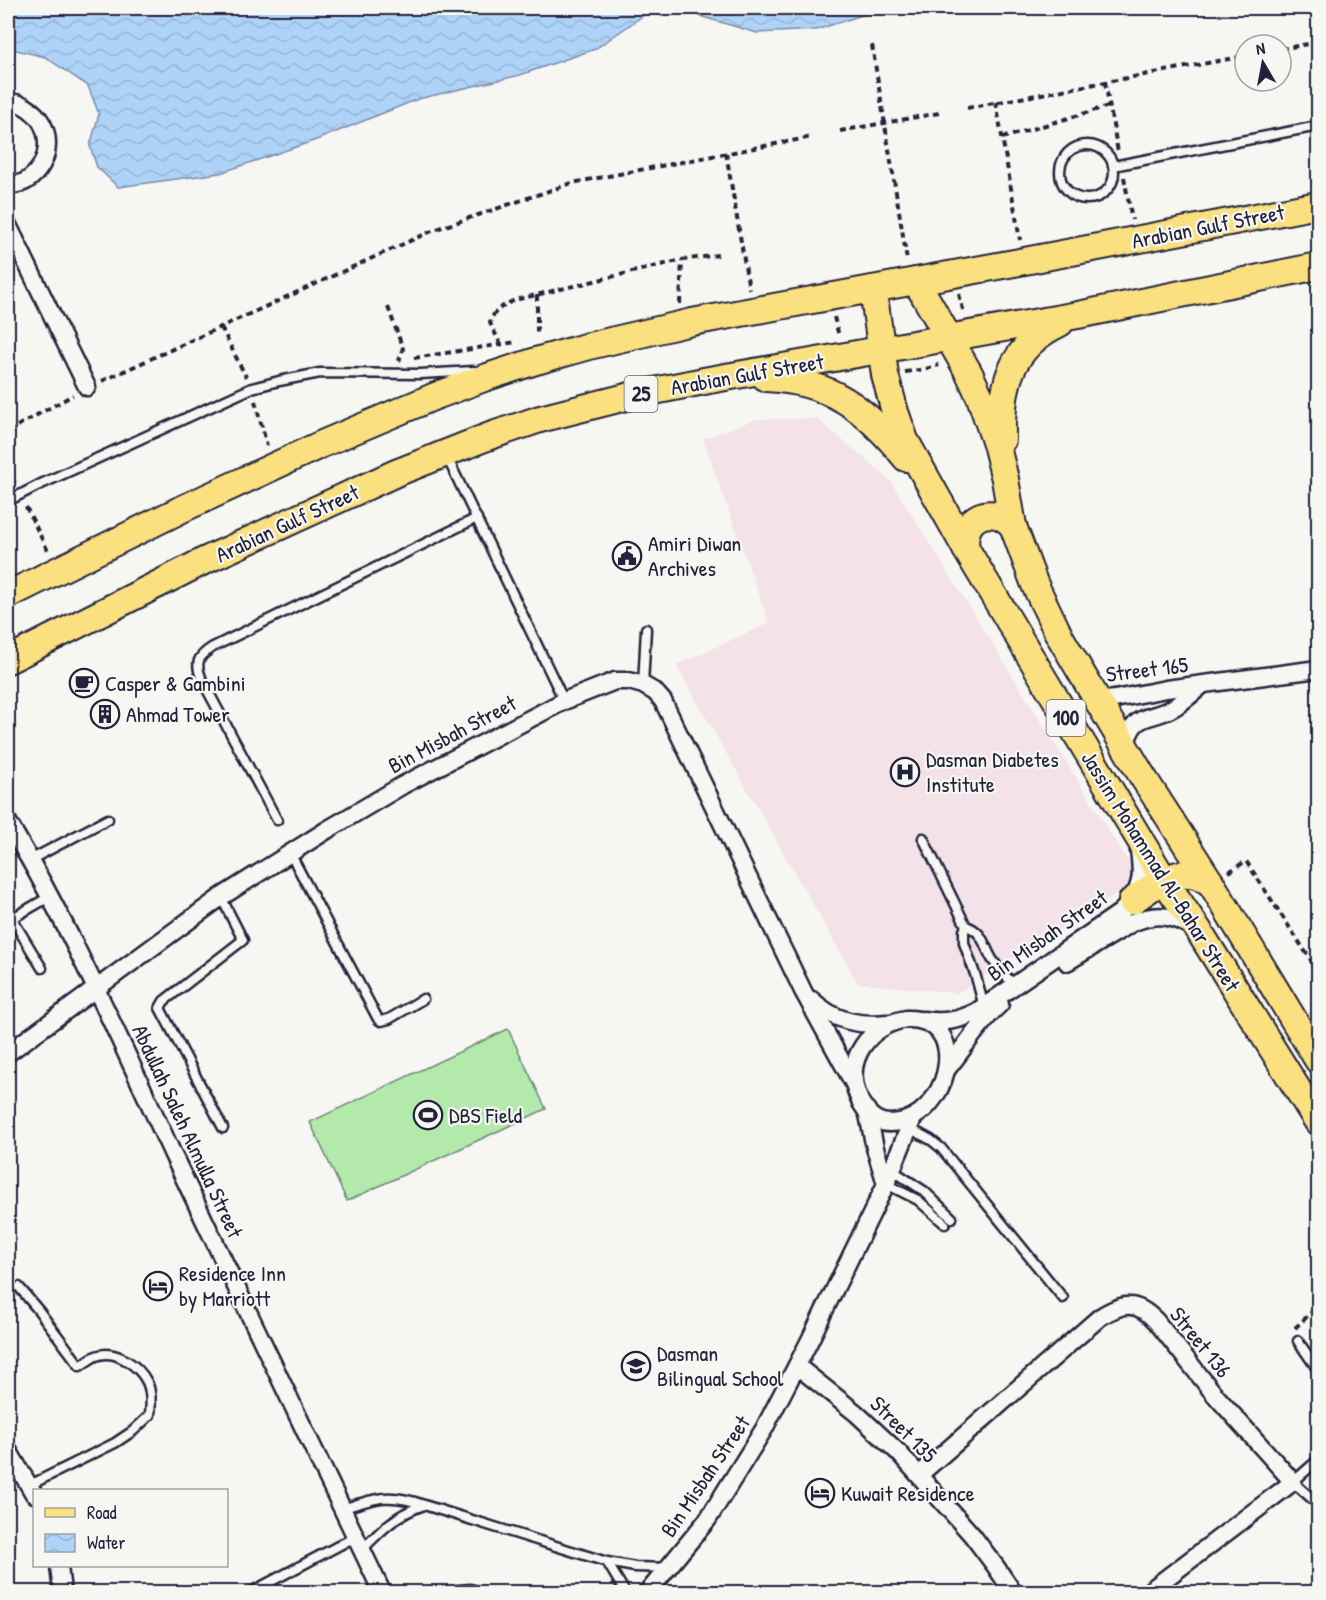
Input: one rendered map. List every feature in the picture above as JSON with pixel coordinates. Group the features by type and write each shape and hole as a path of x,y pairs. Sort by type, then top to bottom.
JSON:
{"main road":[{"name":"Arabian Gulf Street","path":"8,595 180,510 373,421 474,381 537,349 640,333 1318,205"},
{"name":"Arabian Gulf Street","path":"8,660 204,561 396,473 540,419 634,395 709,380 880,350 959,344 1078,315 1318,266"},
{"name":"Jassim Mohammad Al-Bahar Street","path":"913,281 959,344 989,421 1005,479 1013,526 1035,585 1059,635 1125,748 1211,883 1318,1060"},
{"name":"Jassim Mohammad Al-Bahar Street","path":"873,289 885,375 904,440 966,549 1136,834 1318,1122"},
{"path":"1005,479 1002,452 1003,406 1011,370 1022,352 1035,338 1057,324 1078,315"},
{"path":"709,380 772,378 825,389 849,402 867,416 897,447 929,486"},
{"path":"966,549 965,533 969,525 982,515 1000,516 1013,526"},
{"path":"1132,901 1164,880 1183,874 1199,876 1211,883"}],"street":[{"path":"8,101 24,105 39,117 47,134 47,153 39,170 24,182 8,186"},
{"path":"8,225 87,387"},
{"name":"Street 165","path":"1095,696 1107,700 1166,689 1318,669"},
{"name":"Bin Misbah Street","path":"8,1053 221,897 403,784 564,701 615,681 629,681 643,685"},
{"name":"Street 165","path":"1125,748 1134,725 1143,719 1175,707 1204,684"},
{"path":"643,685 655,692 663,701 803,991 854,1084 859,1098 874,1118 885,1123 911,1123 937,1094 944,1081 947,1055 942,1036 923,1020 906,1019 862,1024 840,1018 822,1010 803,991"},
{"name":"Abdullah Saleh Almulla Street","path":"8,822 96,989 382,1593"},
{"name":"Bin Misbah Street","path":"923,1020 950,1022 984,1007 1121,912 1132,901 1140,882 1142,871 1136,834"},
{"name":"Bin Misbah Street","path":"947,1068 982,1022 1002,1003 1132,922 1151,916 1168,917 1177,919 1198,931"},
{"path":"854,1084 853,1073 862,1045 875,1032 891,1022"},
{"path":"867,1110 875,1148 889,1177"},
{"name":"Bin Misbah Street","path":"648,1593 708,1519 764,1429 889,1177 911,1123"},
{"name":"Street 136","path":"919,1474 1100,1317 1115,1308 1130,1306 1142,1308 1151,1316 1215,1395 1293,1482"},
{"name":"Street 135","path":"797,1366 856,1413 919,1474 972,1536 1013,1593"},
{"path":"8,1450 14,1474 32,1490"},
{"path":"1148,1593 1293,1482"},
{"path":"59,1567 62,1593"}],"lane":[{"path":"1113,166 1318,126"},
{"path":"1083,145 1102,150 1109,157 1113,166 1110,186 1095,198 1076,197 1067,191 1062,183 1061,164 1074,148 1083,145"},
{"path":"8,501 252,388 298,376 320,373 420,374 473,371 537,349"},
{"path":"446,453 564,701"},
{"path":"277,820 202,680 198,670 198,661 203,653 213,646 477,518"},
{"path":"643,685 646,629"},
{"path":"30,860 108,819"},
{"path":"923,837 966,926 980,934 992,960 1014,985"},
{"path":"290,853 378,1019 381,1021 389,1019 423,999"},
{"path":"42,968 9,915 49,897"},
{"path":"221,897 243,940 164,1001 160,1008 223,1128"},
{"path":"966,926 964,943 984,1007"},
{"path":"911,1123 942,1148 1063,1298"},
{"path":"889,1177 924,1191 949,1221 918,1200 889,1177"},
{"path":"19,1287 80,1366 98,1355 111,1354 124,1358 147,1383 151,1405 150,1415 133,1431 34,1489"},
{"path":"1298,1341 1318,1371"},
{"path":"1318,1460 1293,1482 1318,1504"},
{"path":"342,1509 377,1497 407,1498 607,1562 635,1567 669,1568"},
{"path":"251,1593 359,1543 411,1509 424,1505"},
{"path":"607,1562 625,1593"},
{"path":"456,1593 459,1590 470,1589 480,1593"}],"path":[{"path":"1293,47 1318,42"},
{"path":"872,45 913,281"},
{"path":"967,108 1233,58"},
{"path":"996,102 1020,241"},
{"path":"1002,138 1109,106"},
{"path":"840,132 939,113"},
{"path":"8,431 87,387 434,230 572,183 812,137"},
{"path":"726,153 753,310"},
{"path":"501,345 490,323 492,315 498,308 515,300 682,260 718,255"},
{"path":"680,307 682,260"},
{"path":"885,375 926,369 959,344 954,274"},
{"path":"537,295 537,349"},
{"path":"830,297 844,356"},
{"path":"388,307 403,349 394,373"},
{"path":"8,468 57,571"},
{"path":"1211,883 1246,861 1318,971"},
{"path":"1288,1334 1318,1306"}],"shaded area":[{"name":"Dasman Diabetes Institute","path":"756,419 817,419 890,480 1139,879 957,993 858,983 676,665 769,623 703,439"}],"green space":[{"name":"DBS Field","path":"508,1029 546,1109 347,1201 310,1122"}],"water":[{"path":"8,8 643,8 644,15 595,49 520,75 418,99 316,140 220,173 118,187 97,167 90,146 99,114 88,86 45,57 8,48"},
{"path":"680,8 912,8 865,14 816,30 757,33"}],"place":[{"name":"Amiri Diwan Archives","path":"627,556"},
{"name":"Casper & Gambini","path":"84,683"},
{"name":"Ahmad Tower","path":"105,714"},
{"name":"Dasman Diabetes Institute","path":"905,772"},
{"name":"DBS Field","path":"428,1115"},
{"name":"Residence Inn by Marriott","path":"158,1286"},
{"name":"Dasman Bilingual School","path":"636,1366"},
{"name":"Kuwait Residence","path":"820,1493"}]}
